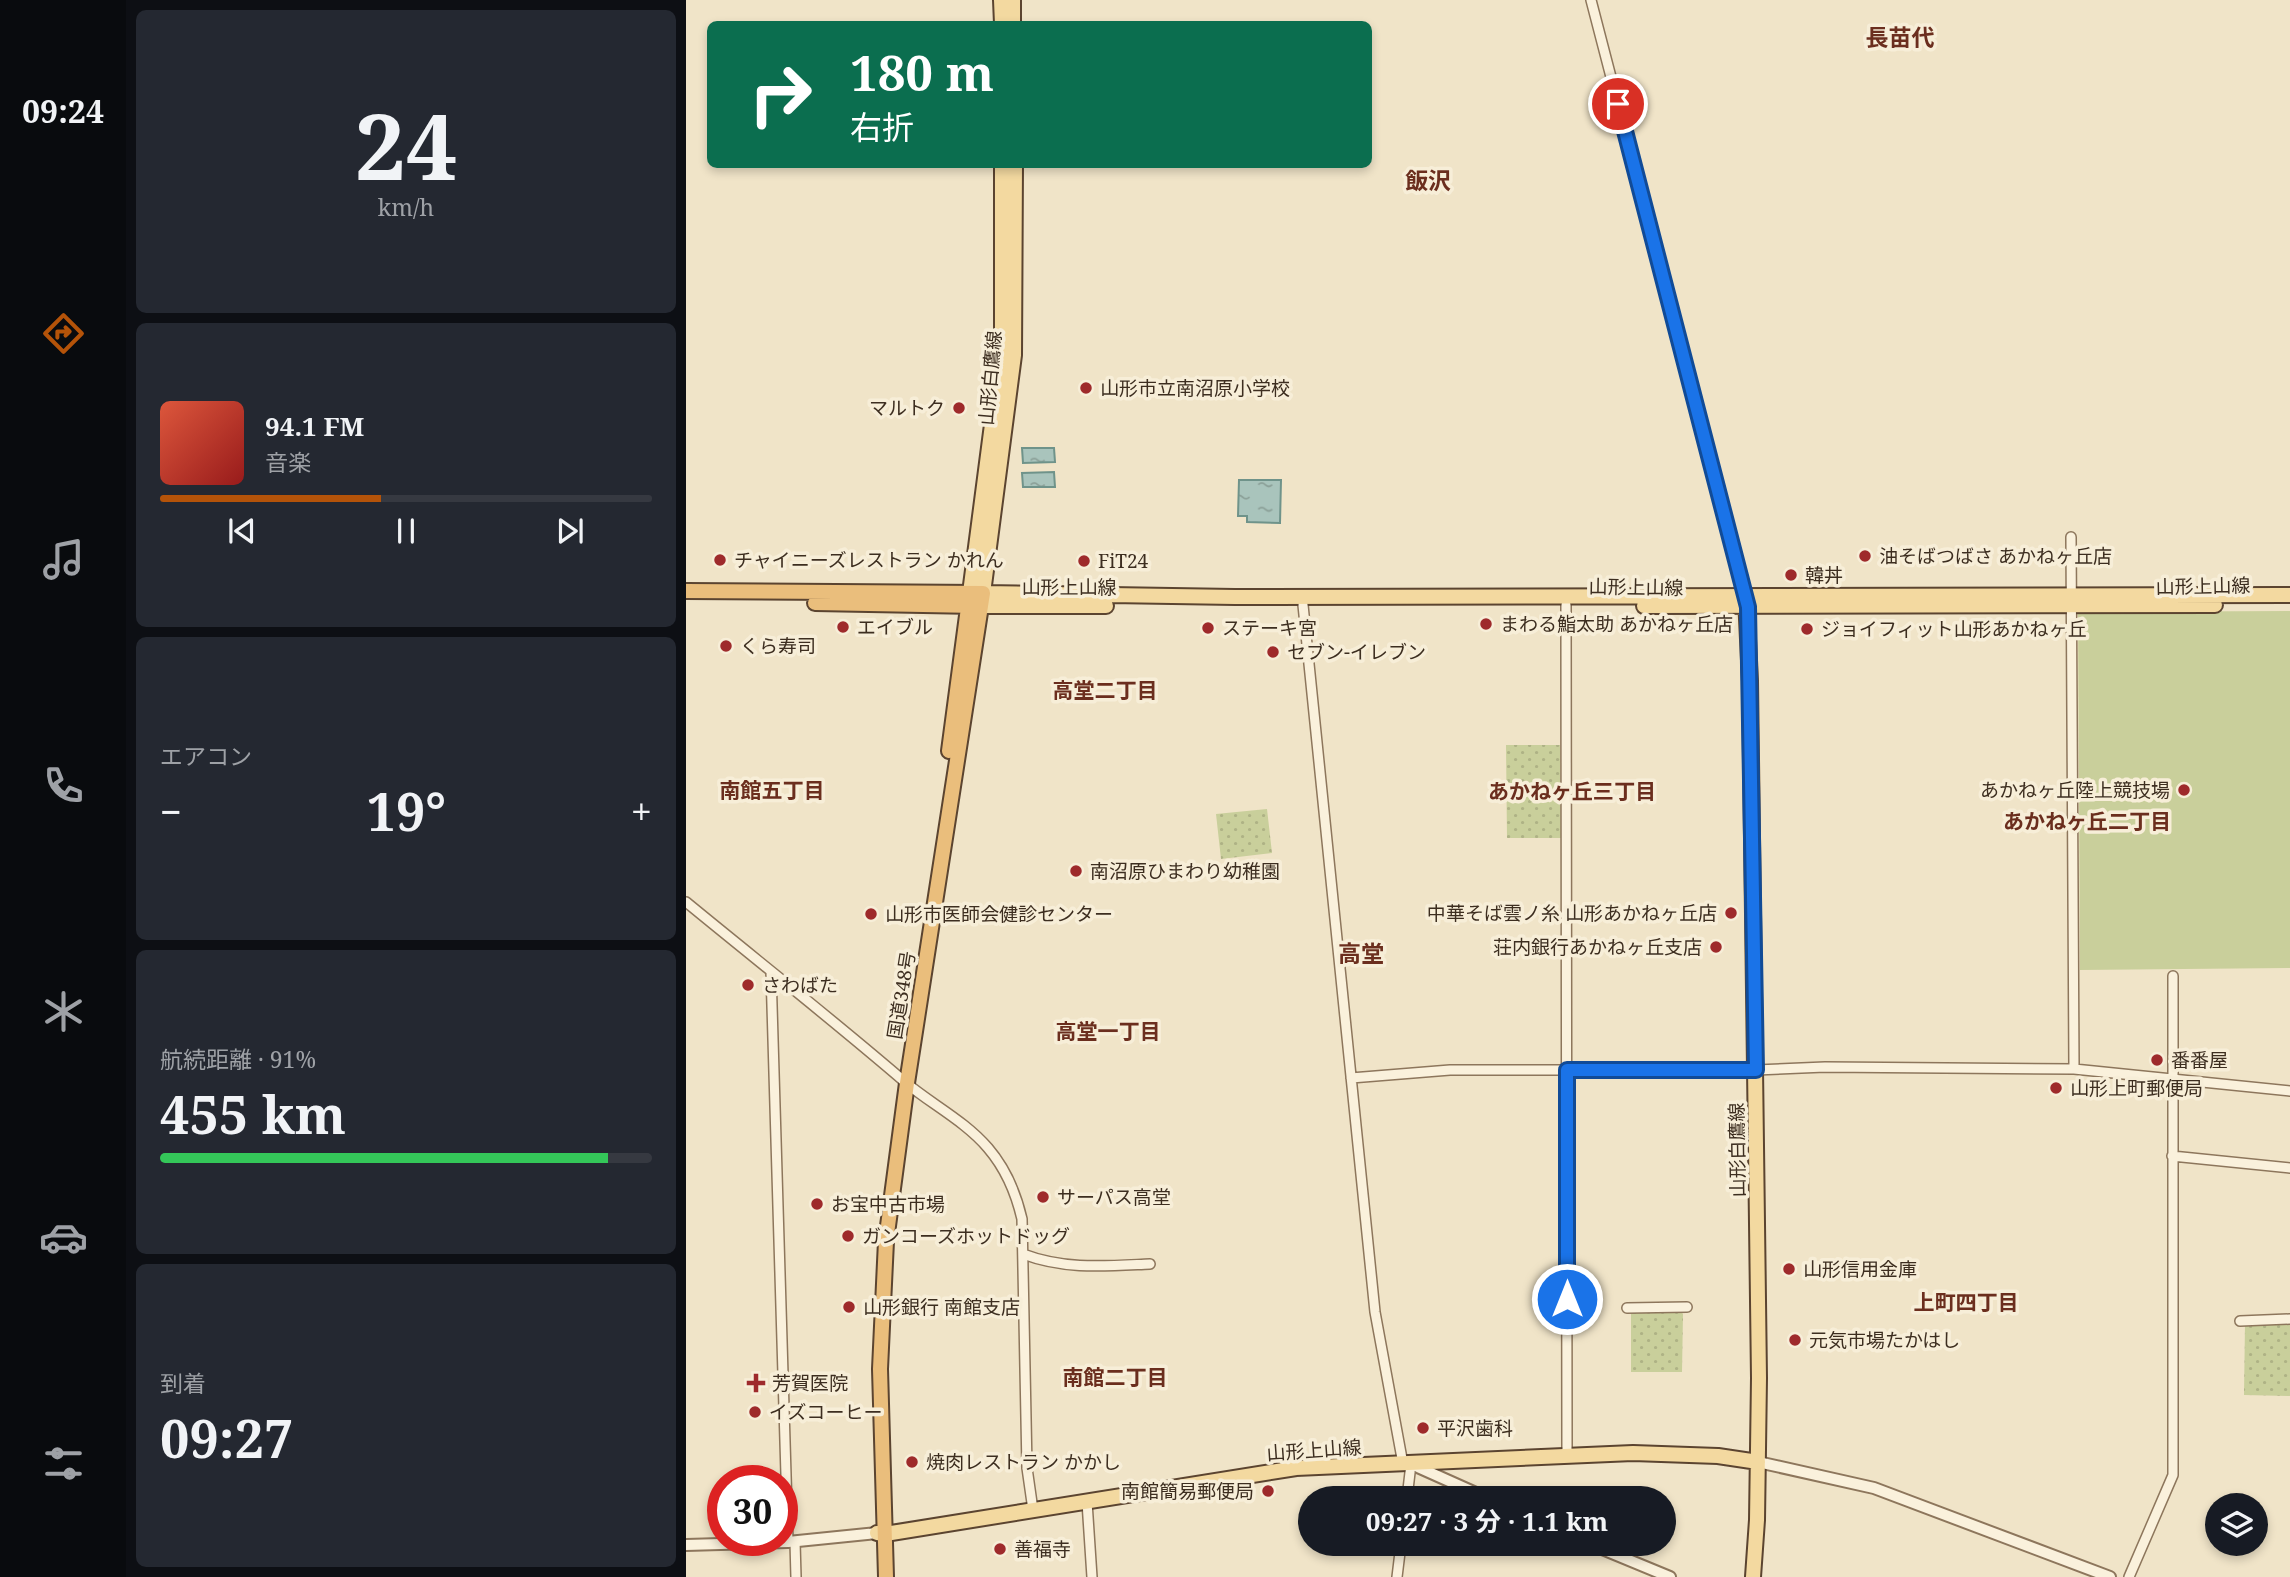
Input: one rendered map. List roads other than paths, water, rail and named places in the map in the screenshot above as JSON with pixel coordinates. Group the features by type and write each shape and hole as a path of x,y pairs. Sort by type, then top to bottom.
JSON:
{"highway":[{"path":"686,591 976,600"},
{"path":"686,600 976,600"},
{"name":"国道348号","path":"878,1577 881,1534 880,1369 885,1264 903,1080 976,600"},
{"name":"国道348号","path":"881,1534 886,1577"}],"main road":[{"path":"1002,0 1002,21"},
{"path":"1013,0 1013,21"},
{"name":"山形白鷹線","path":"976,600 1002,348 1002,168"},
{"name":"山形白鷹線","path":"976,600 1014,355 1015,168"},
{"name":"山形上山線","path":"2071,601 2290,595"},
{"name":"山形上山線","path":"976,600 1235,597 2290,604"},
{"name":"山形上山線","path":"976,600 1566,605 1747,602"},
{"name":"山形白鷹線","path":"1747,602 1756,1070 1758,1462 1753,1577"},
{"name":"山形上山線","path":"881,1534 1296,1468 1633,1452 1718,1456 1758,1462"}],"street":[{"path":"1591,0 1747,602"},
{"path":"2071,537 2074,1069"},
{"path":"1303,604 1375,1312 1407,1464 1407,1486"},
{"path":"1566,605 1567,1455"},
{"path":"686,902 968,1130 987,1147 1000,1165 1015,1193 1022,1219 1027,1468 1033,1510"},
{"path":"771,972 789,1465"},
{"path":"2129,1577 2173,1475 2173,976"},
{"path":"1351,1078 1450,1070 1756,1070 1825,1067 2074,1069 2290,1091"},
{"path":"2172,1156 2290,1168"},
{"path":"1023,1254 1068,1266 1150,1264"},
{"path":"1627,1308 1687,1307"},
{"path":"2240,1321 2290,1319"},
{"path":"1758,1462 1874,1488 2110,1577"},
{"path":"1407,1464 1459,1486"},
{"path":"1087,1502 1092,1577"},
{"path":"798,1541 881,1534"},
{"path":"686,1545 707,1544"},
{"path":"794,1556 796,1577"},
{"path":"1397,1577 1400,1556"},
{"path":"1619,1556 1670,1577"}],"water":[{"path":"1022,448 1054,448 1055,462 1023,463"},
{"path":"1054,472 1055,487 1023,487 1022,473"},
{"path":"1239,480 1281,480 1280,523 1247,522 1247,516 1238,516"}],"place":[{"name":"山形市立南沼原小学校","path":"1086,388"},
{"name":"マルトク","path":"959,408"},
{"name":"油そばつばさ あかねヶ丘店","path":"1865,556"},
{"name":"チャイニーズレストラン かれん","path":"720,560"},
{"name":"FiT24","path":"1084,561"},
{"name":"韓丼","path":"1791,575"},
{"name":"まわる鮨太助 あかねヶ丘店","path":"1486,624"},
{"name":"エイブル","path":"843,627"},
{"name":"ステーキ宮","path":"1208,628"},
{"name":"ジョイフィット山形あかねヶ丘","path":"1807,629"},
{"name":"くら寿司","path":"726,646"},
{"name":"セブン-イレブン","path":"1273,652"},
{"name":"あかねヶ丘陸上競技場","path":"2184,790"},
{"name":"南沼原ひまわり幼稚園","path":"1076,871"},
{"name":"中華そば雲ノ糸 山形あかねヶ丘店","path":"1731,913"},
{"name":"山形市医師会健診センター","path":"871,914"},
{"name":"荘内銀行あかねヶ丘支店","path":"1716,947"},
{"name":"さわばた","path":"748,985"},
{"name":"番番屋","path":"2157,1060"},
{"name":"山形上町郵便局","path":"2056,1088"},
{"name":"サーパス高堂","path":"1043,1197"},
{"name":"お宝中古市場","path":"817,1204"},
{"name":"ガンコーズホットドッグ","path":"848,1236"},
{"name":"山形信用金庫","path":"1789,1269"},
{"name":"山形銀行 南館支店","path":"849,1307"},
{"name":"元気市場たかはし","path":"1795,1340"},
{"name":"芳賀医院","path":"756,1383"},
{"name":"イズコーヒー","path":"755,1412"},
{"name":"平沢歯科","path":"1423,1428"},
{"name":"焼肉レストラン かかし","path":"912,1462"},
{"name":"南館簡易郵便局","path":"1268,1491"},
{"name":"善福寺","path":"1000,1549"}],"district":[{"name":"長苗代","path":"1900,37"},
{"name":"飯沢","path":"1428,180"},
{"name":"高堂二丁目","path":"1105,690"},
{"name":"南館五丁目","path":"772,790"},
{"name":"あかねヶ丘三丁目","path":"1572,791"},
{"name":"あかねヶ丘二丁目","path":"2087,821"},
{"name":"高堂","path":"1361,953"},
{"name":"高堂一丁目","path":"1108,1031"},
{"name":"上町四丁目","path":"1966,1302"},
{"name":"南館二丁目","path":"1115,1377"}]}
